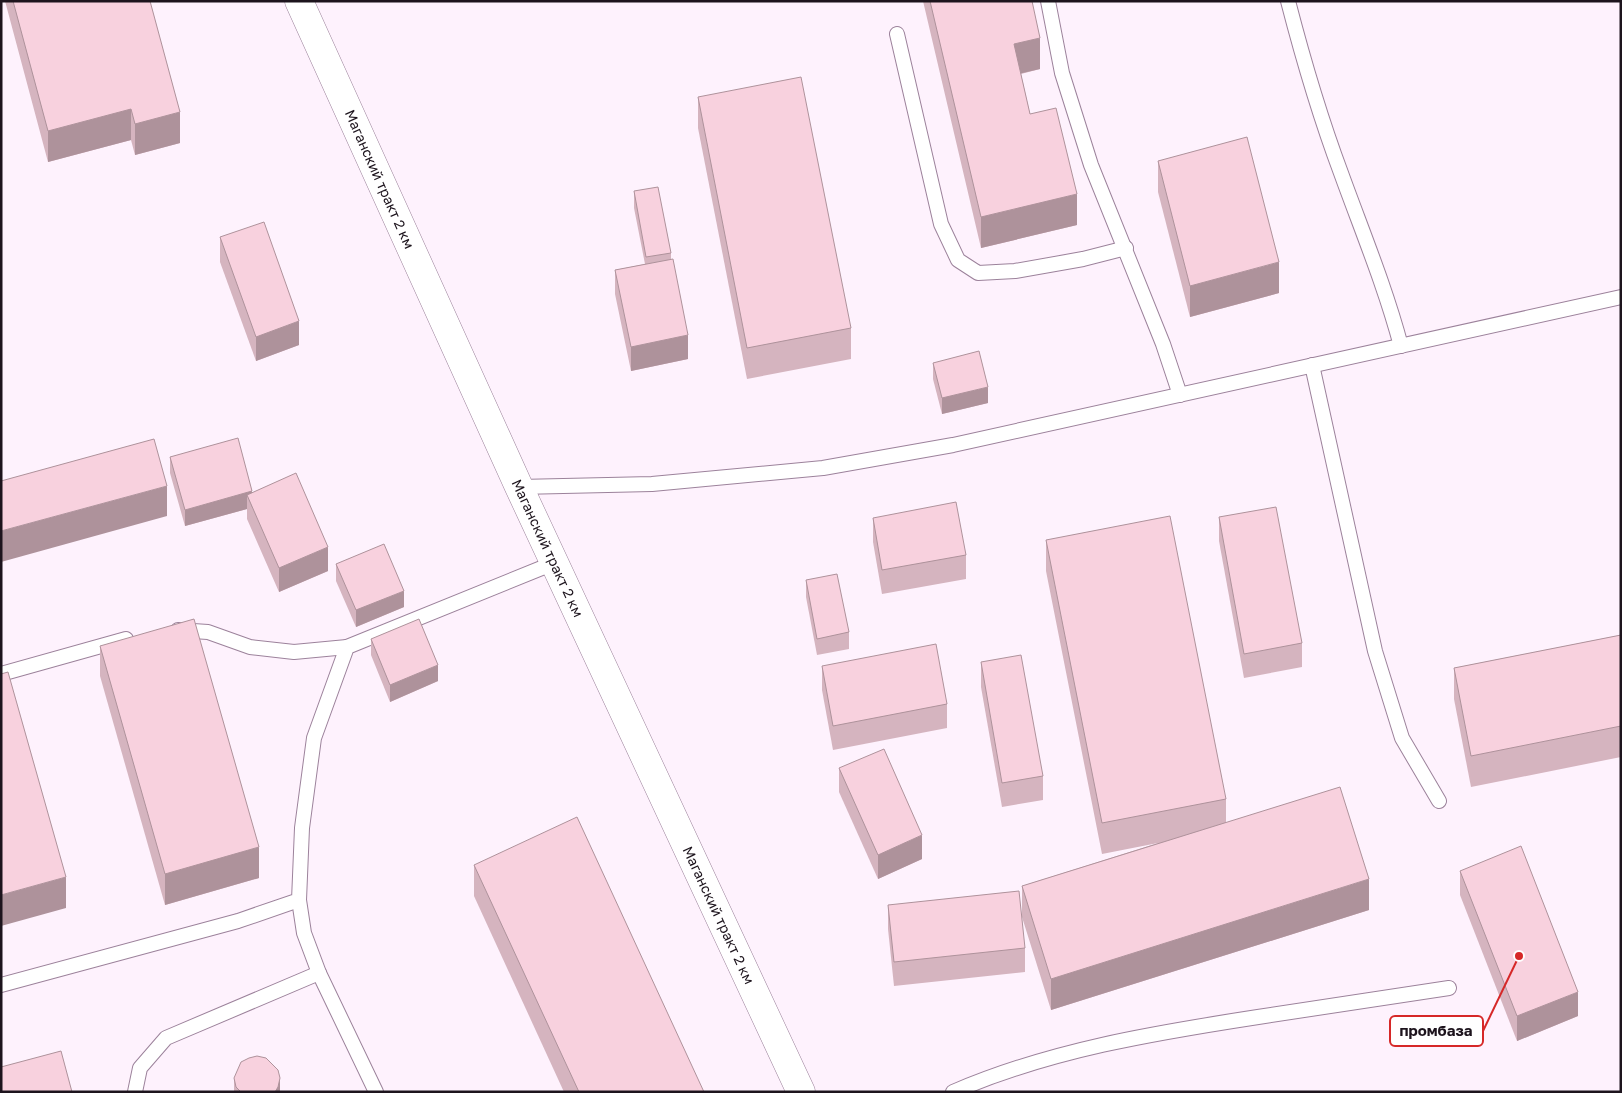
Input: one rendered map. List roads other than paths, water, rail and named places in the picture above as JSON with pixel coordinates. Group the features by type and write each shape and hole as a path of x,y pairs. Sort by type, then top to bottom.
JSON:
{"main road":[{"name":"Маганский тракт 2 км","path":"299,1 519,487 801,1092"}],"lane":[{"path":"1048,1 1062,73 1091,165 1126,248 1163,344 1180,395"},
{"path":"1288,1 1300,46 1340,171 1388,297 1401,346"},
{"path":"897,34 941,224 958,260 978,273 1014,271 1083,259 1126,248"},
{"path":"519,487 652,484 823,468 952,445 1621,297"},
{"path":"1312,365 1375,651 1402,738 1439,801"},
{"path":"167,629 208,632 250,648 286,651 347,647 554,562"},
{"path":"1,674 140,636"},
{"path":"347,647 314,738 302,828 300,900 304,933 319,973 376,1092"},
{"path":"1,985 238,921 300,900"},
{"path":"136,1092 140,1068 166,1038 319,973"},
{"path":"953,1092 983,1079 1067,1053 1158,1032 1449,988"}],"place":[{"name":"промбаза","path":"1519,956"}]}
